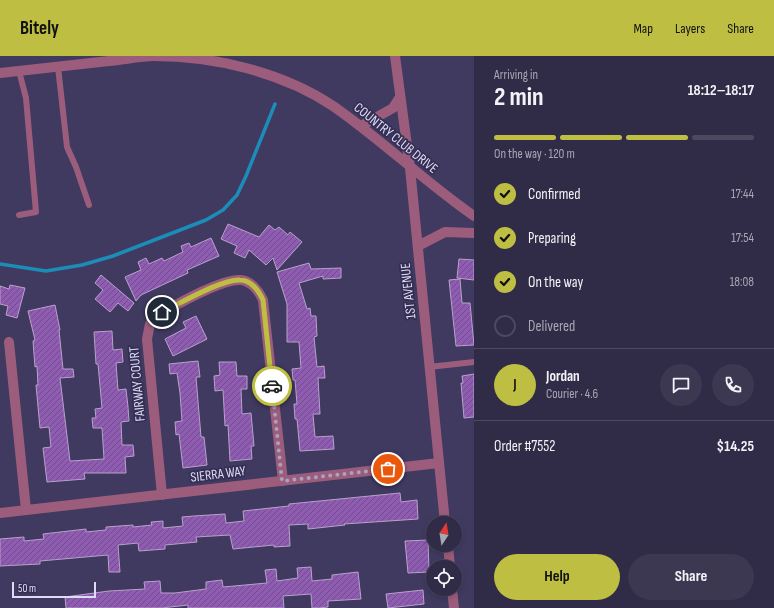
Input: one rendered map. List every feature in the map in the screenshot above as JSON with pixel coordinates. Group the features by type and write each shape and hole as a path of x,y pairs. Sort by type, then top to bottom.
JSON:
{"street":[{"name":"COUNTRY CLUB DRIVE","path":"0,73 152,56 184,58 234,66 272,76 297,86 331,105 360,126 410,168 474,216"},
{"name":"1ST AVENUE","path":"395,56 410,168 444,516"},
{"path":"360,126 393,108 400,96"},
{"path":"418,246 445,232 474,233"},
{"name":"FAIRWAY COURT","path":"162,495 147,339 150,324 156,316 227,281 241,280 248,282 260,292 263,300 282,481"},
{"path":"9,342 26,510"},
{"name":"SIERRA WAY","path":"0,513 439,463"},
{"path":"453,596 454,608"}],"lane":[{"path":"58,67 67,147 76,167 89,206"},
{"path":"19,71 26,98 36,212 19,215"},
{"path":"429,367 474,362"}],"building":[{"path":"228,224 259,237 269,225 275,230 279,227 288,235 290,232 302,242 277,270 273,258 266,265 249,250 245,258 234,253 237,246 221,239"},
{"path":"211,238 219,256 187,270 188,273 141,295 136,301 125,277 141,270 138,262 146,258 149,264 162,258 164,261 183,252 181,246 189,243 191,247"},
{"path":"459,259 474,260 474,280 457,278"},
{"path":"309,263 311,269 341,268 341,278 323,279 323,276 299,283 307,309 310,308 311,316 316,316 317,336 314,337 317,367 324,366 325,378 318,378 320,414 313,414 315,437 333,436 334,449 300,451 297,419 295,419 294,404 297,404 295,380 293,380 292,369 301,368 299,342 287,342 287,304 277,272"},
{"path":"101,275 134,303 128,311 118,303 110,312 95,299 103,290 95,283"},
{"path":"460,279 462,303 470,303 474,345 456,346 449,280"},
{"path":"10,285 25,288 17,318 6,315 8,306 0,304 0,286 9,289"},
{"path":"55,305 60,330 63,369 73,369 74,377 60,378 70,461 104,459 102,428 93,428 92,418 96,418 95,409 102,408 98,364 96,364 94,332 112,331 113,350 122,349 123,362 116,363 118,390 126,389 128,407 129,421 121,422 122,445 133,445 134,456 125,457 126,473 84,473 85,479 47,482 43,448 51,447 49,427 40,428 36,385 38,385 37,366 35,367 33,341 35,340 28,311"},
{"path":"196,316 207,339 173,356 165,339 186,328 183,322"},
{"path":"198,361 200,377 196,377 201,437 204,437 207,465 183,468 179,434 176,435 175,422 182,421 180,393 177,373 170,374 169,364"},
{"path":"219,362 236,362 237,376 247,376 247,389 241,389 242,414 251,413 254,446 251,446 252,459 230,461 228,425 225,426 223,390 215,391 214,376 220,375"},
{"path":"474,374 474,417 464,418 461,383 463,383 462,376"},
{"path":"400,493 401,502 417,500 418,519 344,524 345,525 308,529 308,524 289,525 290,546 274,547 274,545 233,549 230,535 196,537 197,542 165,545 165,549 139,551 138,543 118,545 120,572 109,572 108,555 40,561 40,564 0,566 0,539 24,537 24,541 44,539 43,534 86,529 86,532 106,530 106,527 152,525 151,522 163,521 163,528 183,526 182,517 194,516 225,514 226,523 244,521 243,511 289,506 289,504"},
{"path":"426,540 426,552 428,552 429,560 426,560 426,572 408,573 405,541"},
{"path":"311,567 312,581 332,579 332,575 358,572 361,599 328,601 328,607 319,608 312,608 311,594 283,596 284,608 188,608 188,605 162,608 66,608 65,597 109,591 145,589 144,582 160,581 161,593 175,593 206,589 206,582 222,580 223,587 267,583 265,570 276,569 277,581 298,578 297,568"},
{"path":"423,590 424,604 388,608 386,594"}],"waterway":[{"path":"0,264 46,271 82,265 113,256 206,220 223,210 237,195 275,104"}],"way so far":[{"path":"272,386 282,481 388,469"}],"route":[{"path":"162,312 227,281 241,280 248,282 260,292 263,300 272,386"}]}
